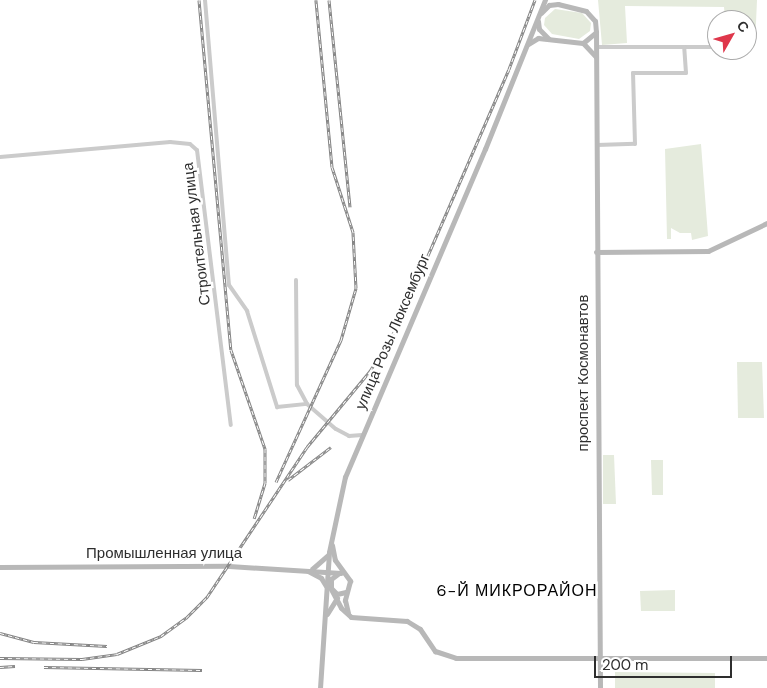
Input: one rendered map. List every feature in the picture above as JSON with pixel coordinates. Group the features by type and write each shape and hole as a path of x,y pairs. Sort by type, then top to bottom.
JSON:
{"main road":[{"name":"улица Розы Люксембург","path":"320,688 329,588 329,552 340,497 362,435 545,0"},
{"path":"549,39 539,29 539,16 549,5 556,2 589,13 595,20 596,32 583,43"},
{"name":"проспект Космонавтов","path":"596,32 598,47 596,252 600,688"},
{"path":"528,44 538,38 583,43 597,58"},
{"path":"596,252 708,252 767,223"},
{"path":"325,619 336,599 345,593 351,584 347,575 335,560 332,542"},
{"path":"307,570 322,564 329,552"},
{"name":"Промышленная улица","path":"0,567 221,566 328,570 340,573"},
{"path":"307,570 317,576 329,588 351,616 407,621 420,629 435,651 456,658 767,658"},
{"path":"329,588 330,580 340,573 347,575"},
{"path":"329,588 345,593"},
{"path":"345,593 345,608 351,616"}],"street":[{"path":"205,0 229,285 247,311 277,407 307,404"},
{"path":"598,47 707,47"},
{"path":"596,145 634,144 634,73 686,73 684,47"},
{"name":"Строительная улица","path":"0,157 170,142 190,144 197,150 231,425"},
{"path":"296,280 297,385 307,404 336,429 349,436 362,435"}],"shaded area":[{"path":"598,0 757,0 757,10 724,10 724,7 625,6 627,43 602,45"},
{"path":"555,9 582,13 591,23 590,31 579,39 552,34 544,25 545,18"},
{"path":"701,144 708,236 692,240 691,233 680,233 671,228 671,239 667,239 665,149"},
{"path":"737,362 762,362 764,418 738,418"},
{"path":"603,455 614,455 616,504 603,504"},
{"path":"651,460 663,460 663,495 652,495"},
{"path":"675,590 675,611 641,611 640,591"},
{"path":"615,672 715,673 715,688 615,688"}],"railway":[{"path":"199,0 231,350 265,449 265,483 254,518"},
{"path":"276,482 341,340 356,288 353,232 332,167 316,0"},
{"path":"329,0 350,207"},
{"path":"0,658 82,659 117,654 161,636 186,618 207,597 307,447 370,371 396,329 509,69 535,0"},
{"path":"288,480 331,447"},
{"path":"0,633 34,642 107,646"},
{"path":"0,667 15,666"},
{"path":"44,667 202,670"}],"district":[{"name":"6-Й МИКРОРАЙОН","path":"517,591"}]}
